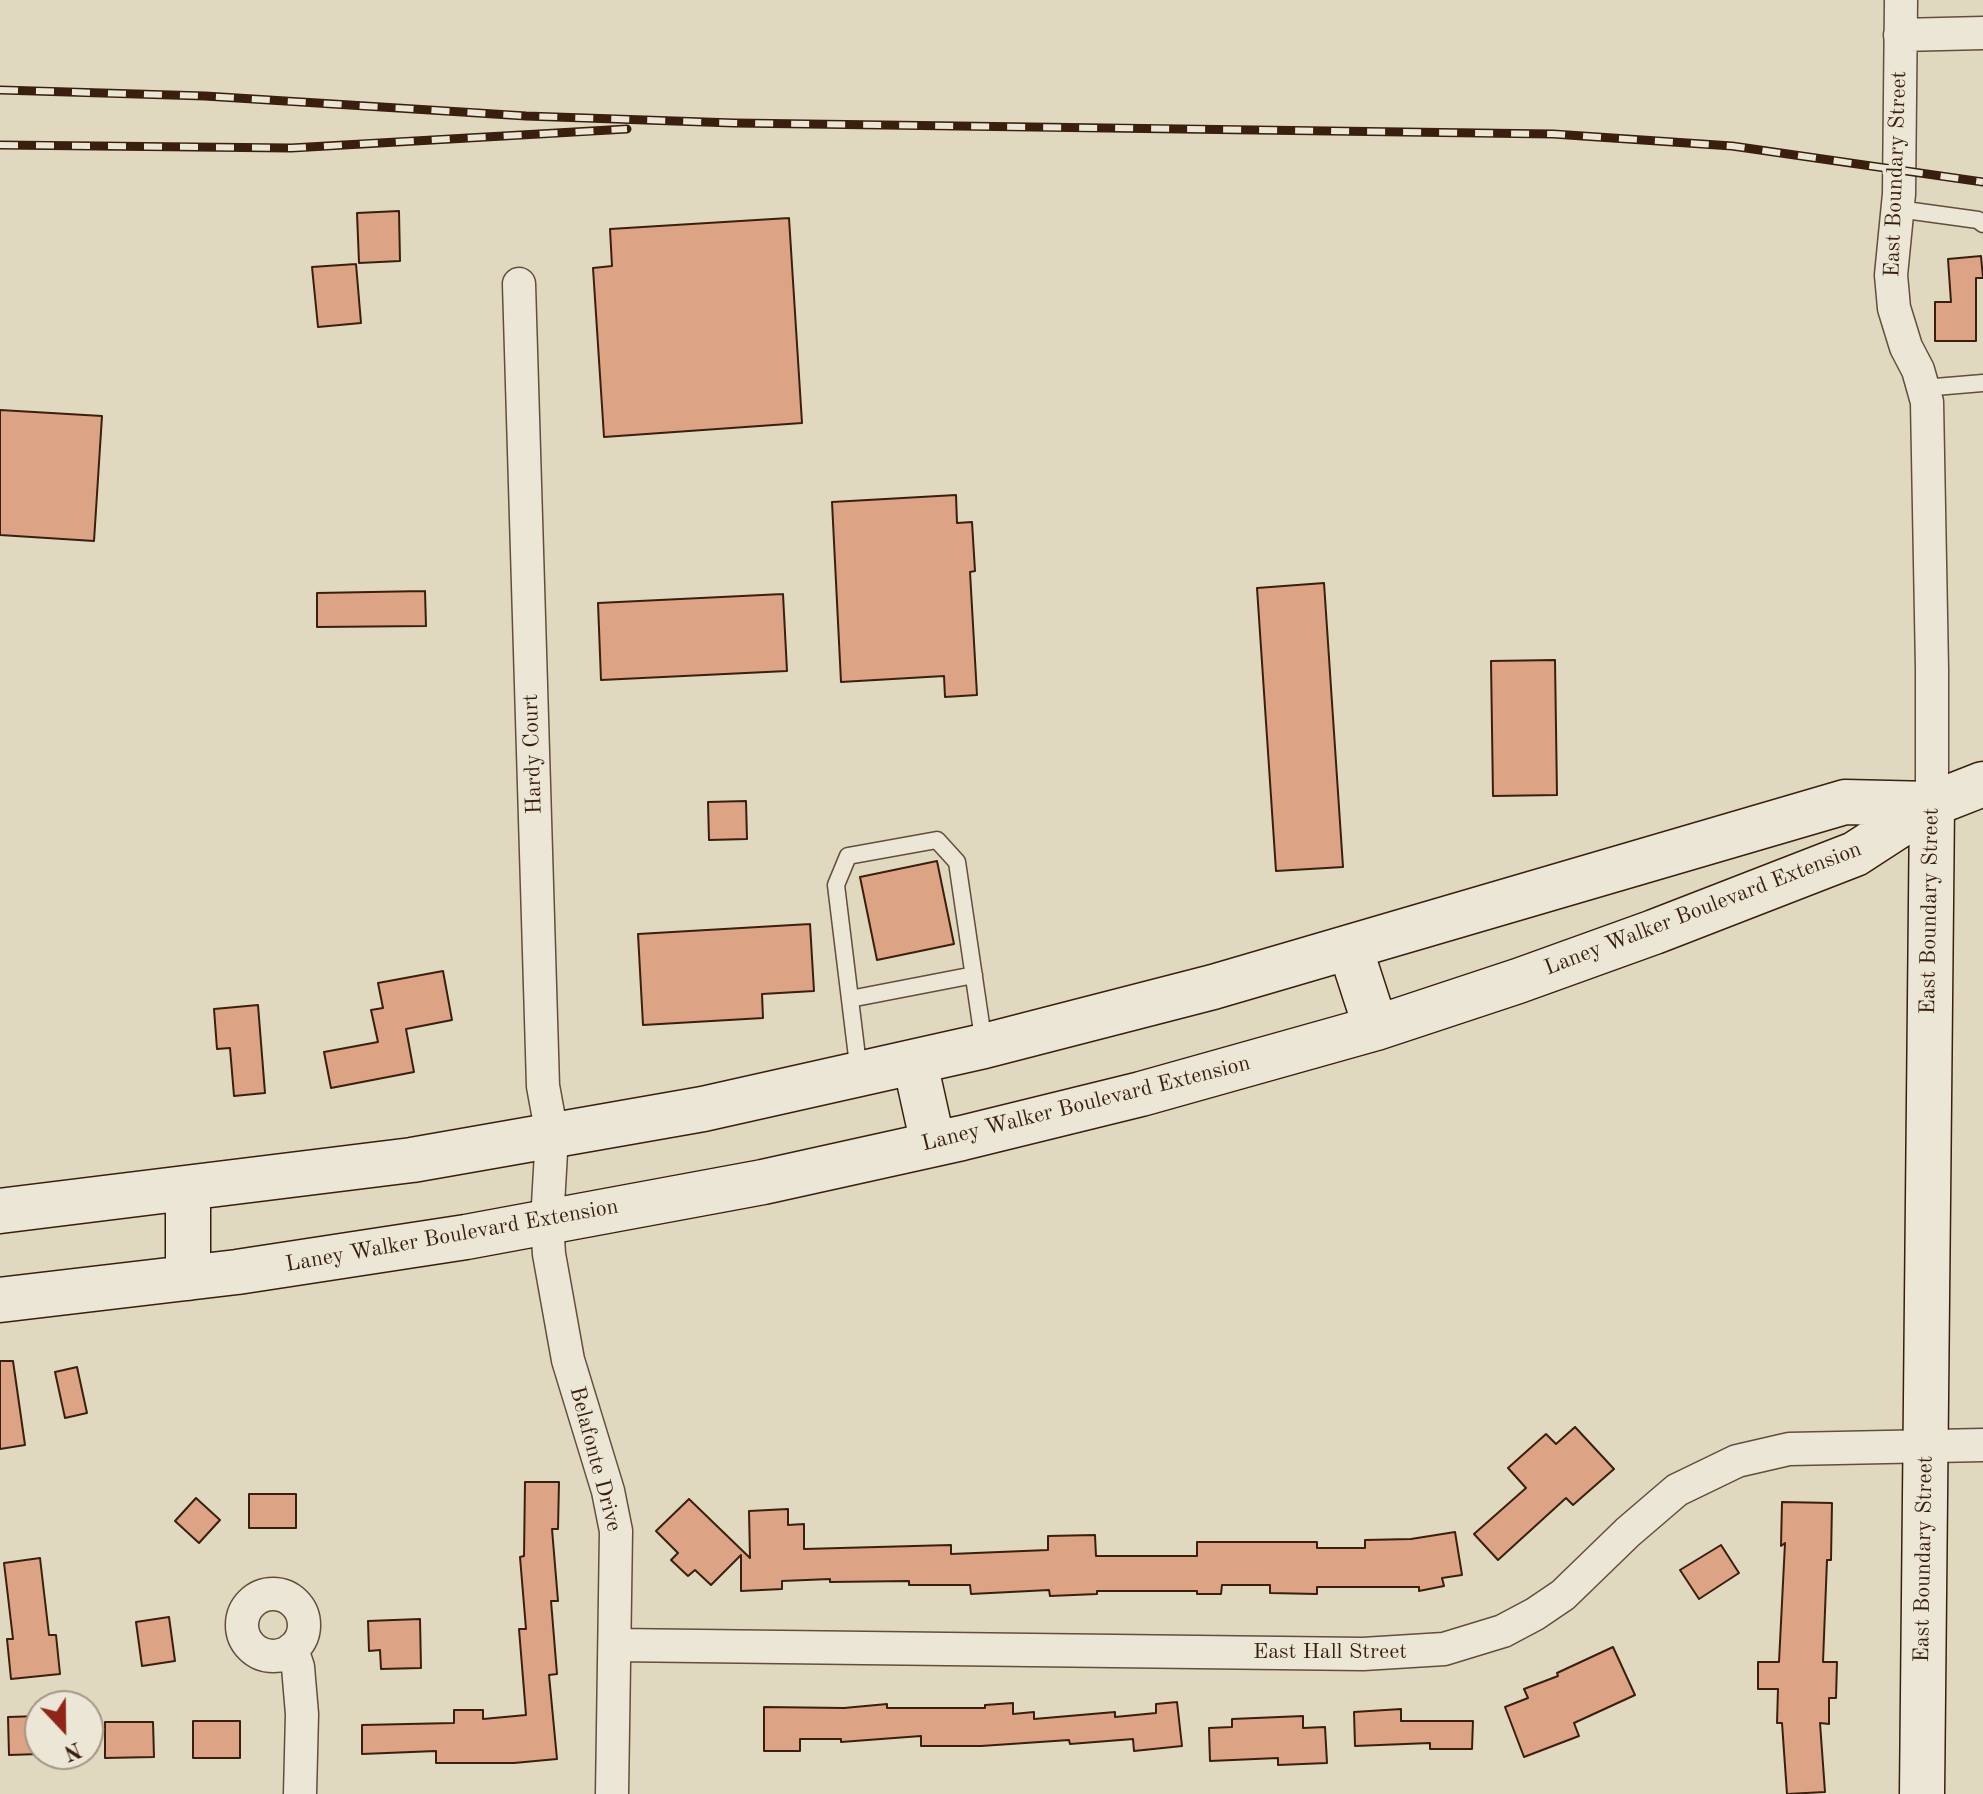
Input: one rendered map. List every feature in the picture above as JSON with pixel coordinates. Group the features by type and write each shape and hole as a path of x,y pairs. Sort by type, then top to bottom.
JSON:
{"main road":[{"path":"0,1211 412,1160 703,1109 859,1076 984,1046 1350,948 1845,802 1932,804 1983,784"},
{"name":"Laney Walker Boulevard Extension","path":"0,1300 188,1278 451,1240 763,1182 1141,1094 1376,1028 1559,966 1855,854 1932,804"},
{"name":"East Boundary Street","path":"1922,1794 1932,804"},
{"path":"1350,948 1376,1028"},
{"path":"915,1063 933,1144"},
{"path":"188,1189 188,1278"}],"street":[{"name":"East Boundary Street","path":"1901,0 1898,209 1891,275 1894,308 1927,402 1932,804"},
{"path":"1900,35 1983,33"},
{"name":"Hardy Court","path":"519,284 543,1086 552,1135 547,1222"},
{"name":"Belafonte Drive","path":"547,1222 549,1254 568,1360 608,1491 616,1531 612,1794"},
{"name":"East Hall Street","path":"615,1645 1363,1654 1444,1649 1503,1631 1535,1614 1563,1595 1677,1490 1737,1461 1789,1449 1983,1445"},
{"path":"292,1649 298,1667 302,1714 300,1794"}],"lane":[{"path":"1898,209 1978,220 1983,224"},
{"path":"1923,388 1983,383"},
{"path":"859,1076 836,885 848,856 937,840 957,862 984,1046"},
{"path":"850,999 974,975"}],"building":[{"path":"399,211 400,261 359,263 357,213"},
{"path":"789,218 802,423 604,437 593,268 612,266 610,229"},
{"path":"1981,256 1983,278 1976,278 1976,341 1935,341 1935,302 1951,302 1948,259"},
{"path":"356,264 361,323 318,327 312,267"},
{"path":"0,410 102,416 94,541 0,535"},
{"path":"956,495 957,523 972,522 975,571 970,572 977,695 945,697 944,676 841,682 832,502"},
{"path":"1324,583 1343,867 1276,871 1257,588"},
{"path":"425,591 426,626 317,627 317,593"},
{"path":"783,594 787,671 601,680 598,603"},
{"path":"1555,660 1557,795 1493,796 1491,661"},
{"path":"746,801 747,839 709,840 708,802"},
{"path":"937,861 954,944 877,960 860,877"},
{"path":"810,924 814,991 762,994 763,1018 643,1025 638,934"},
{"path":"443,971 452,1020 406,1029 414,1072 331,1088 324,1052 378,1042 371,1010 383,1008 378,983"},
{"path":"258,1005 265,1093 234,1096 230,1048 217,1049 214,1009"},
{"path":"0,1361 13,1361 25,1445 0,1449"},
{"path":"77,1367 87,1413 65,1418 55,1372"},
{"path":"1575,1427 1614,1469 1573,1505 1566,1498 1498,1560 1474,1534 1526,1488 1508,1468 1546,1434 1556,1444"},
{"path":"525,1482 559,1482 558,1529 552,1529 558,1601 551,1601 557,1674 549,1675 557,1759 514,1763 436,1763 436,1751 362,1754 362,1725 454,1723 454,1710 483,1710 483,1719 526,1715 519,1629 526,1629 520,1557 524,1556"},
{"path":"249,1494 296,1494 296,1528 249,1528"},
{"path":"196,1498 220,1520 199,1543 175,1521"},
{"path":"689,1499 750,1558 749,1511 788,1509 788,1525 804,1524 804,1549 951,1545 951,1554 1048,1550 1048,1536 1095,1535 1096,1556 1197,1556 1197,1542 1317,1542 1317,1548 1365,1548 1365,1540 1411,1539 1455,1532 1462,1575 1442,1578 1444,1586 1419,1591 1419,1587 1317,1587 1317,1594 1270,1593 1270,1585 1222,1585 1221,1594 1197,1594 1197,1591 1097,1591 1097,1594 1050,1596 1049,1590 971,1594 970,1585 909,1585 909,1581 830,1582 830,1579 782,1581 782,1589 741,1591 741,1555 711,1585 695,1570 688,1576 671,1560 678,1553 656,1531"},
{"path":"1782,1502 1832,1503 1823,1662 1837,1662 1836,1698 1829,1698 1829,1724 1820,1723 1825,1792 1787,1794 1782,1723 1777,1723 1778,1689 1758,1689 1758,1662 1779,1662 1785,1543 1781,1546"},
{"path":"1721,1545 1739,1573 1699,1599 1680,1570"},
{"path":"40,1558 49,1635 56,1635 60,1674 11,1679 7,1639 13,1639 4,1563"},
{"path":"169,1617 175,1661 142,1666 136,1622"},
{"path":"420,1619 421,1668 381,1669 380,1650 369,1651 368,1621"},
{"path":"1613,1647 1635,1695 1574,1723 1579,1736 1524,1757 1505,1707 1528,1698 1524,1689 1558,1676 1557,1673"},
{"path":"1177,1702 1182,1746 1134,1751 1133,1739 1070,1744 1069,1740 981,1746 921,1746 921,1736 841,1742 841,1739 800,1739 800,1751 764,1751 764,1707 844,1708 887,1704 887,1708 985,1708 985,1705 1013,1703 1013,1714 1034,1712 1034,1719 1115,1712 1115,1717 1156,1713 1156,1704"},
{"path":"1401,1709 1401,1721 1473,1721 1472,1749 1430,1749 1430,1743 1355,1746 1354,1712"},
{"path":"24,1716 24,1755 9,1755 8,1717"},
{"path":"1303,1716 1303,1728 1325,1727 1327,1763 1278,1765 1278,1758 1210,1761 1209,1728 1232,1727 1232,1719"},
{"path":"193,1721 240,1721 240,1758 193,1758"},
{"path":"105,1722 153,1722 154,1757 105,1758"}],"railway":[{"path":"0,90 205,96 526,116 734,123 1553,134 1732,146 1983,182"},
{"path":"0,145 291,148 627,129"}]}
